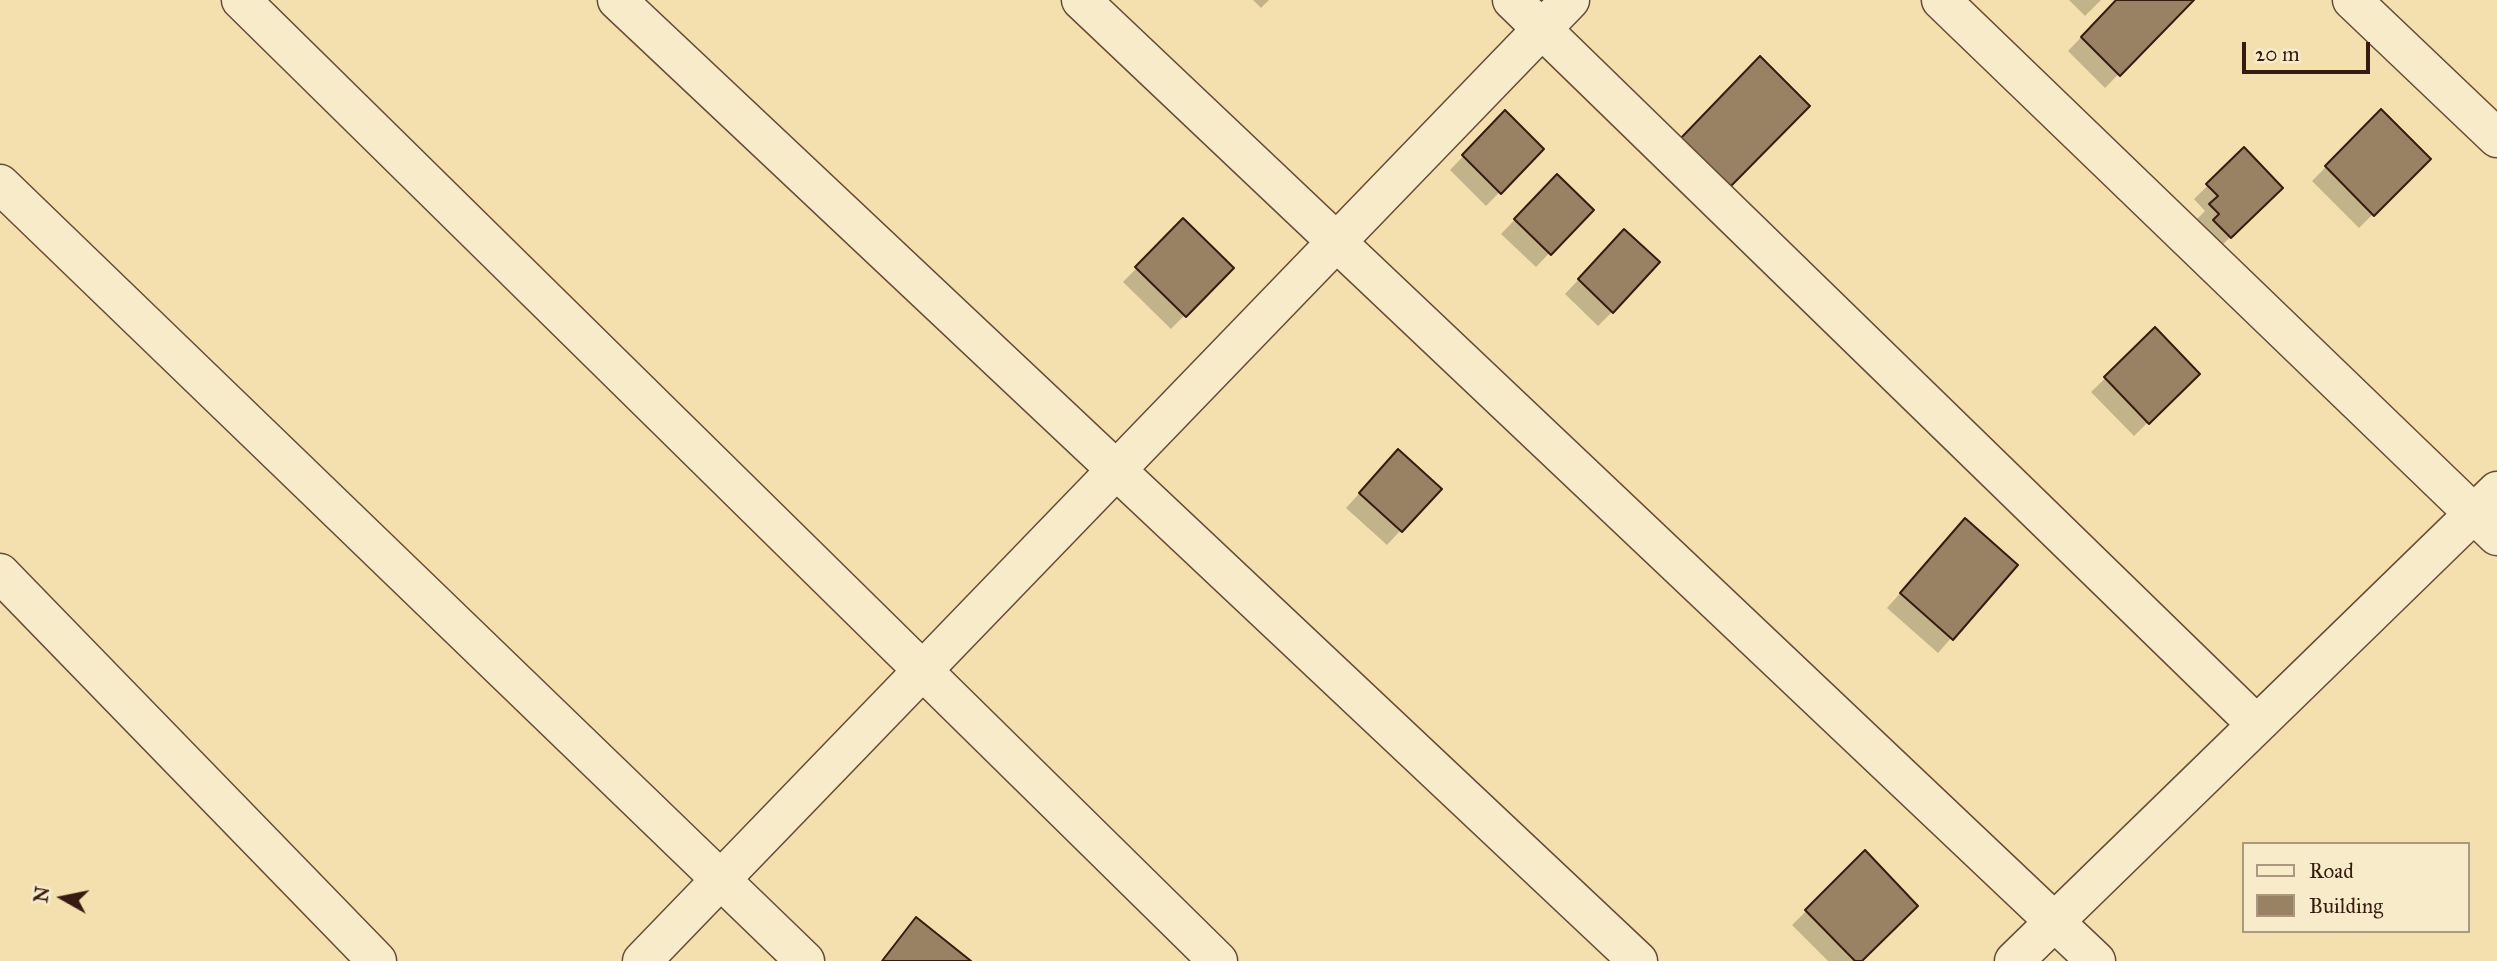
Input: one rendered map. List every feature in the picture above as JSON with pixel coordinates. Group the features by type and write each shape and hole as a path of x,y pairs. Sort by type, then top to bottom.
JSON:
{"street":[{"path":"242,0 1218,961"},
{"path":"617,0 1638,961"},
{"path":"1081,0 2056,920 2096,961"},
{"path":"1512,0 2256,724"},
{"path":"642,961 1570,0"},
{"path":"1941,0 2489,513 2256,724 2014,961"},
{"path":"2352,0 2497,138"},
{"path":"0,184 805,961"},
{"path":"0,573 377,961"}],"building":[{"path":"2116,0 2194,0 2120,76 2081,37"},
{"path":"1760,56 1810,106 1729,188 1680,139"},
{"path":"2381,109 2431,159 2374,216 2325,166"},
{"path":"1505,110 1544,149 1501,194 1462,155"},
{"path":"2244,147 2283,188 2231,238 2213,220 2219,214 2209,204 2218,196 2206,184"},
{"path":"1557,174 1594,210 1551,255 1514,219"},
{"path":"1183,218 1234,268 1186,317 1135,267"},
{"path":"1624,229 1660,262 1613,313 1578,279"},
{"path":"2155,327 2200,374 2149,424 2104,377"},
{"path":"1398,449 1442,489 1402,532 1359,493"},
{"path":"1965,518 2018,565 1953,640 1900,593"},
{"path":"1865,850 1918,906 1862,961 1855,961 1805,910"},
{"path":"916,917 971,961 882,961"}]}
